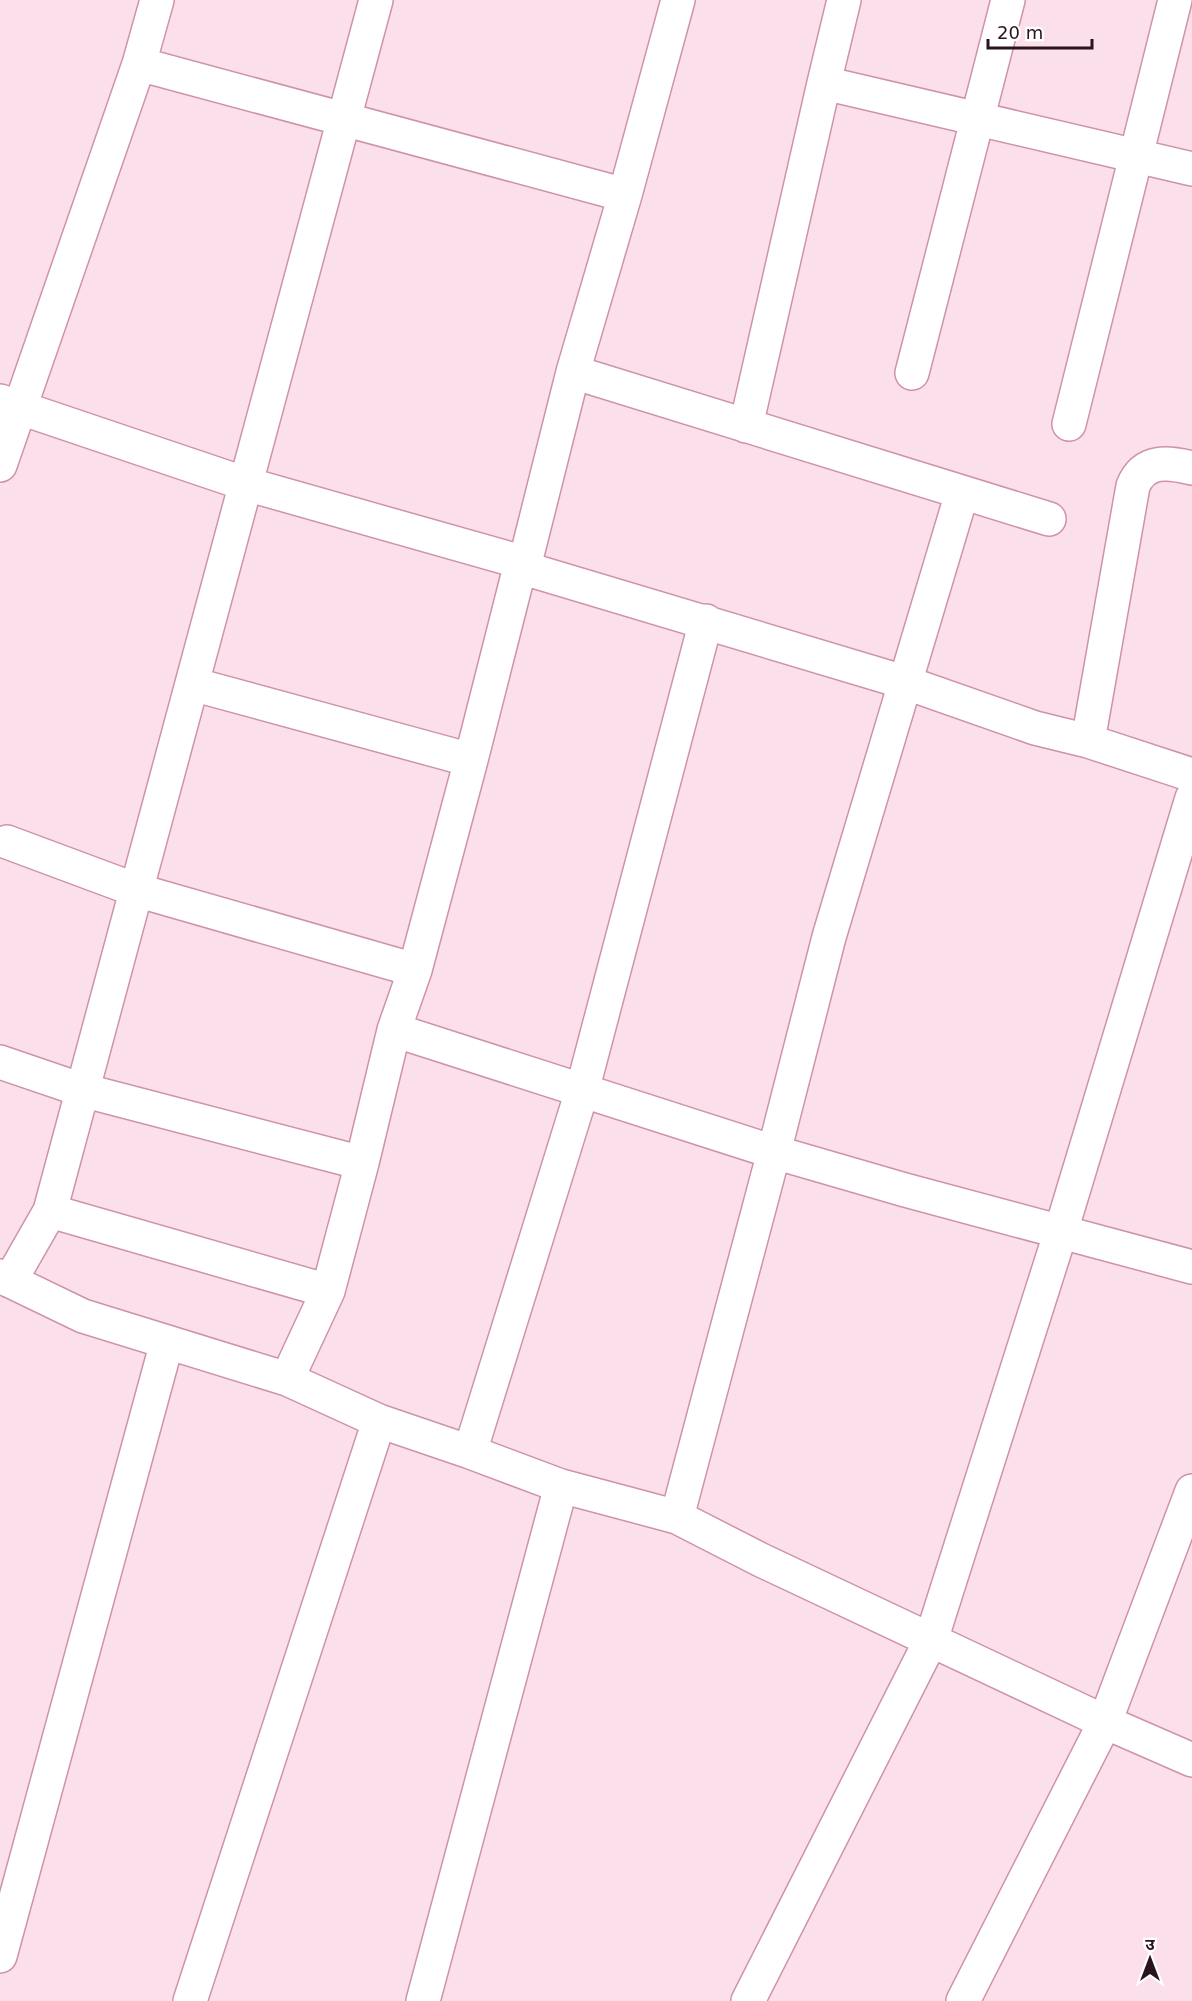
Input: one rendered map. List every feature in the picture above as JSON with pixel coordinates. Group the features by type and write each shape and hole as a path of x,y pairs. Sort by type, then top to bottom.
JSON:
{"street":[{"path":"0,465 10,404 139,64 157,0"},
{"path":"376,0 50,1211 5,1278 83,1316 287,1378 379,1421 561,1486 677,1517 761,1560 1105,1722 1192,1760"},
{"path":"287,1378 328,1291 394,1030 415,970 573,372 625,195 678,0"},
{"path":"747,426 844,0"},
{"path":"912,373 1008,0"},
{"path":"1069,424 1175,0"},
{"path":"139,64 625,195"},
{"path":"824,83 1192,169"},
{"path":"573,372 1049,519"},
{"path":"10,404 246,484 706,621 904,682 1035,728 1088,741 1192,775"},
{"path":"1088,741 1133,486 1142,472 1153,465 1192,468"},
{"path":"677,1517 829,937 962,493"},
{"path":"470,1452 582,1091 706,621"},
{"path":"192,684 471,760"},
{"path":"748,2001 931,1640 1061,1231 1192,798"},
{"path":"7,842 136,890 415,970"},
{"path":"394,1030 774,1152 905,1190 1192,1267"},
{"path":"0,1062 82,1090 362,1163"},
{"path":"50,1211 328,1291"},
{"path":"0,1956 166,1342"},
{"path":"190,2001 379,1421"},
{"path":"423,2001 561,1486"},
{"path":"963,2001 1105,1722 1192,1491"}]}
